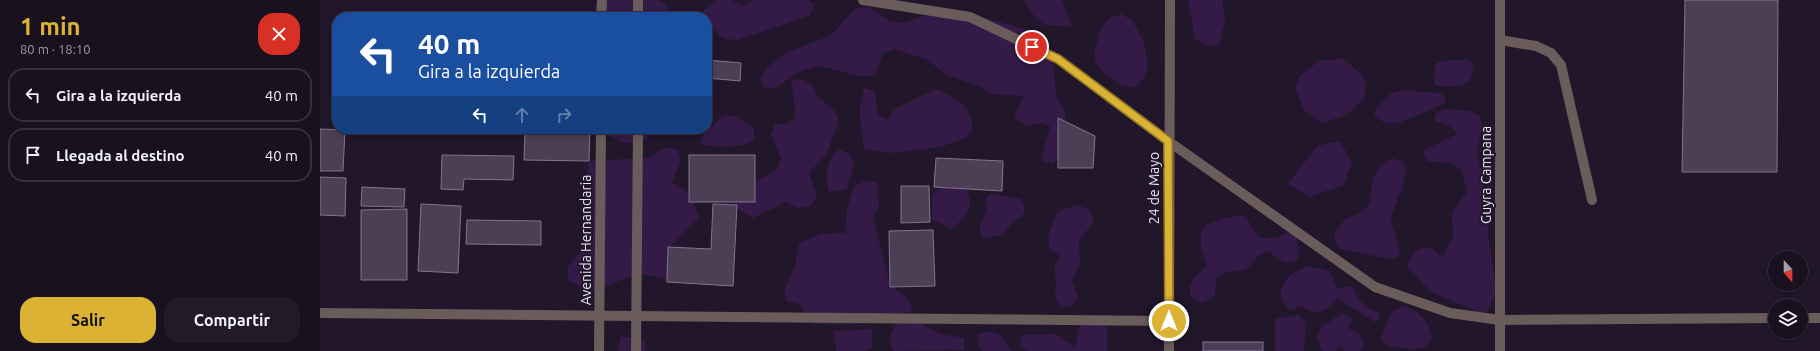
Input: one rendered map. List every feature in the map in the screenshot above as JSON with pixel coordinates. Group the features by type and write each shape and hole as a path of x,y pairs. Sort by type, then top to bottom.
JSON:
{"street":[{"path":"602,0 602,12"},
{"path":"638,0 638,12"},
{"path":"863,0 970,17 1058,59 1168,141 1375,287 1450,313 1500,320 1768,318"},
{"name":"24 de Mayo","path":"1169,351 1168,141 1170,0"},
{"name":"Guyra Campana","path":"1500,0 1500,351"},
{"path":"1500,40 1536,46 1551,53 1561,65 1592,200"},
{"name":"Avenida Hernandaria","path":"599,351 601,134"},
{"path":"636,351 638,134"},
{"path":"320,313 1169,321"},
{"path":"1808,318 1820,318"}],"shaded area":[{"path":"609,0 657,0 665,3 669,12 605,12 606,2"},
{"path":"717,0 731,0 744,5 755,0 808,0 815,5 809,16 738,40 725,39 712,28 712,12 702,12"},
{"path":"1023,0 1062,0 1072,26 1054,26 1043,23 1038,20"},
{"path":"1188,0 1222,0 1225,21 1219,45 1206,45 1195,39"},
{"path":"869,7 890,21 902,23 949,8 1035,32 1043,41 1053,64 1057,99 1065,110 1065,146 1061,157 1052,164 1041,160 1050,126 1039,123 1027,126 1014,118 1023,96 989,94 980,86 946,75 928,60 894,49 883,54 875,75 863,77 818,66 796,73 776,88 765,89 760,78 767,68 786,53 831,35 856,8"},
{"path":"1121,14 1132,20 1144,42 1148,66 1144,78 1135,87 1123,86 1104,73 1096,64 1094,52 1101,28 1109,18"},
{"path":"1344,59 1362,75 1366,86 1364,98 1347,115 1322,123 1304,110 1295,87 1300,76 1320,60"},
{"path":"1466,59 1471,62 1474,68 1470,80 1461,86 1437,86 1434,83 1435,64 1441,61"},
{"path":"802,79 813,85 817,96 835,111 839,122 826,155 809,173 817,195 811,206 797,208 786,202 753,218 733,206 757,181 777,170 781,158 771,135 775,123 787,124 796,117 791,81"},
{"path":"864,88 875,91 878,115 888,120 892,110 936,89 956,99 966,108 972,121 973,129 965,138 941,147 891,153 864,149 859,111"},
{"path":"1404,90 1440,93 1445,97 1445,102 1439,106 1398,123 1385,123 1374,116 1375,110 1392,93"},
{"path":"1445,109 1469,111 1480,116 1482,129 1477,152 1488,211 1488,234 1495,282 1495,294 1486,315 1431,292 1407,266 1413,254 1419,249 1423,248 1436,251 1442,258 1453,236 1452,212 1467,192 1461,169 1450,163 1427,161 1423,151 1457,134 1449,125 1435,121 1435,114"},
{"path":"735,115 754,129 754,141 734,147 713,147 699,143 704,134 712,134 712,126 723,116"},
{"path":"605,134 646,134 648,139 624,143"},
{"path":"1340,141 1352,162 1344,185 1309,197 1288,184 1317,146"},
{"path":"667,147 678,150 681,161 672,183 688,192 693,200 699,218 665,252 679,270 676,281 639,274 590,291 569,281 567,268 589,240 581,218 590,196 587,173 589,161 647,158"},
{"path":"839,149 850,154 854,164 847,189 829,192 827,186 827,169 831,158"},
{"path":"1392,158 1404,162 1406,173 1402,192 1399,194 1391,218 1400,253 1396,258 1390,259 1340,249 1334,239 1335,233 1345,219 1361,212 1370,204 1372,183 1376,172 1385,162"},
{"path":"865,181 877,182 879,205 873,217 890,285 909,300 912,311 850,325 813,324 799,304 786,301 785,288 795,267 799,243 821,234 845,233 847,209 854,186"},
{"path":"942,187 965,188 970,201 970,207 965,216 952,230 932,219 932,194"},
{"path":"991,194 1021,199 1025,211 1022,216 1014,221 1002,235 983,238 980,231 980,225 986,211 986,198"},
{"path":"1078,205 1089,210 1094,221 1079,241 1080,264 1072,280 1078,297 1071,305 1061,307 1055,297 1056,284 1054,267 1060,256 1050,249 1048,237 1056,214 1060,210"},
{"path":"1240,215 1246,217 1258,237 1276,239 1283,234 1288,233 1296,235 1299,253 1298,259 1293,263 1284,262 1270,253 1266,252 1261,254 1246,270 1227,272 1218,277 1216,280 1215,294 1208,301 1200,303 1190,295 1190,290 1194,278 1207,266 1202,251 1201,242 1204,226 1221,219"},
{"path":"1309,267 1329,271 1339,289 1350,286 1355,290 1360,301 1367,307 1379,313 1380,319 1375,322 1338,299 1321,312 1313,311 1301,306 1289,310 1283,302 1281,295 1284,283 1287,278 1297,270"},
{"path":"1403,306 1409,307 1419,313 1426,322 1432,339 1426,346 1417,349 1408,349 1384,344 1381,338 1392,311"},
{"path":"1343,313 1354,319 1347,328 1358,332 1364,343 1361,351 1345,351 1341,345 1334,351 1322,351 1317,337 1322,326"},
{"path":"1298,314 1306,323 1304,351 1275,351 1275,319"},
{"path":"909,318 941,334 964,338 964,350 893,351 891,347 891,336 894,329 898,321"},
{"path":"1103,319 1107,330 1107,351 1029,351 1020,346 1022,335 1056,334 1075,347 1080,324"},
{"path":"872,329 872,348 864,351 836,350 833,331"},
{"path":"989,331 1000,335 1011,351 983,351 979,346 978,334"},
{"path":"621,336 645,341 645,351 618,351"}],"building":[{"path":"1685,0 1778,0 1777,172 1682,172"},
{"path":"712,60 741,63 740,81 712,78"},
{"path":"1058,118 1095,136 1093,168 1058,168"},
{"path":"320,129 332,129 332,134 345,134 343,171 320,171"},
{"path":"525,134 590,134 589,161 524,160"},
{"path":"442,155 514,156 513,180 464,179 463,190 441,189"},
{"path":"689,155 755,155 755,202 689,202"},
{"path":"936,158 1003,161 1002,191 934,187"},
{"path":"320,177 346,178 345,216 320,215"},
{"path":"901,186 929,186 930,222 901,223"},
{"path":"362,187 405,189 404,207 361,206"},
{"path":"421,204 461,206 458,273 418,271"},
{"path":"713,204 737,205 733,286 667,282 668,247 711,249"},
{"path":"407,209 407,280 361,280 361,210"},
{"path":"467,220 541,221 541,245 466,244"},
{"path":"933,230 935,286 890,287 889,231"},
{"path":"1203,342 1263,342 1263,351 1203,351"}],"route":[{"path":"1032,47 1058,59 1168,141 1169,321"}]}
